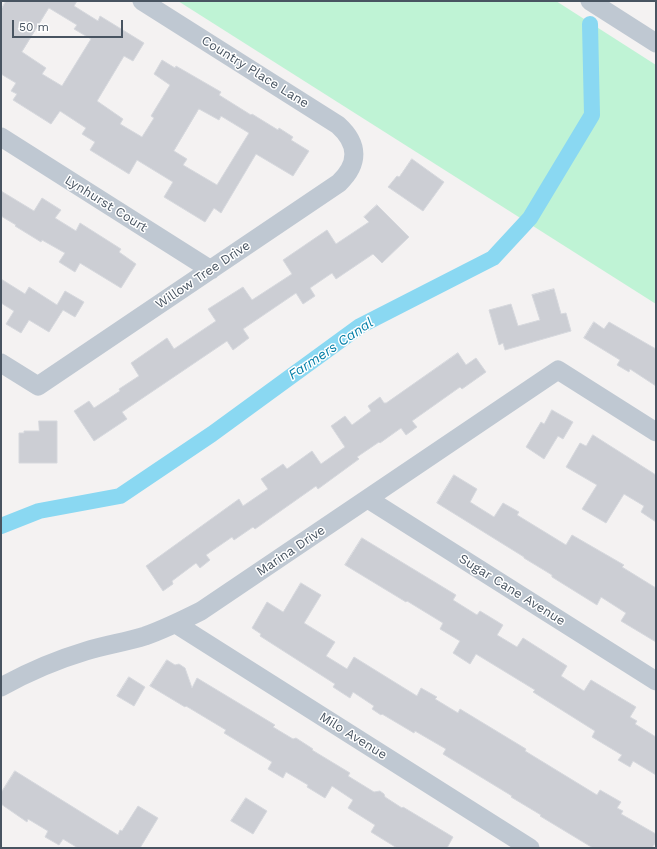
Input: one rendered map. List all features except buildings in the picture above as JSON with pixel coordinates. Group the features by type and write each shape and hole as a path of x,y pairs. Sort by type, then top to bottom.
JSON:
{"street":[{"name":"Country Place Lane","path":"142,1 338,125 347,133 352,143 354,154"},
{"path":"590,1 656,43"},
{"name":"Lynhurst Court","path":"1,137 211,270"},
{"name":"Willow Tree Drive","path":"1,362 38,386 339,183 347,175 353,164 354,154"},
{"name":"Marina Drive","path":"1,687 52,662 86,651 145,636 176,624 201,611 558,370 656,432"},
{"name":"Sugar Cane Avenue","path":"368,499 656,681"},
{"name":"Milo Avenue","path":"176,624 530,848"}],"green space":[{"path":"178,1 556,1 656,65 656,304"}],"waterway":[{"name":"Farmers Canal","path":"1,526 39,511 120,496 212,434 360,326 493,258 530,218 592,115 590,24"}]}
